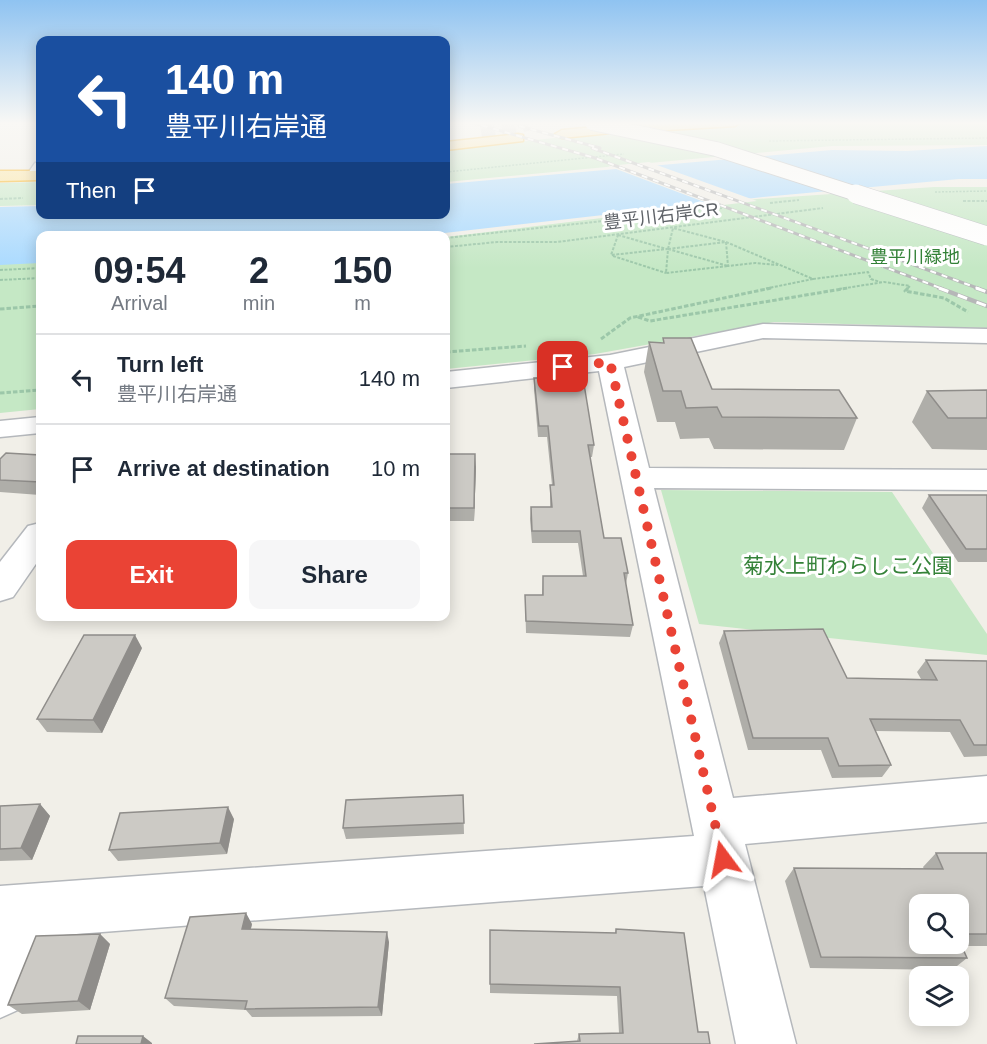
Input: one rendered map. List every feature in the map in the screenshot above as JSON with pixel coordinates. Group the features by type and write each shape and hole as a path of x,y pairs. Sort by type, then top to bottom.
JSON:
{"highway":[{"path":"0,177 36,172"}],"street":[{"path":"784,171 987,236"},
{"path":"450,379 605,351 763,331 987,336"},
{"path":"605,351 766,1044"},
{"path":"0,429 36,425"},
{"path":"636,478 987,480"},
{"path":"0,588 36,539"},
{"path":"0,989 17,912 719,841 987,800"}],"path":[{"path":"955,201 987,201"},
{"path":"450,238 723,208"},
{"name":"豊平川右岸CR","path":"450,247 497,242 557,242 826,208"},
{"path":"666,273 668,248 673,228 726,242 813,279"},
{"path":"611,255 618,235 728,266"},
{"path":"611,255 726,242"},
{"path":"726,242 728,266"},
{"path":"611,255 666,273 755,263 782,266"},
{"path":"0,270 36,268"},
{"path":"605,351 630,318 813,279 868,272 871,279 910,286 905,291 944,298 973,316"},
{"path":"0,280 36,278"},
{"path":"638,317 650,321 884,282"},
{"path":"0,309 36,306"},
{"path":"450,352 529,346"},
{"path":"0,393 36,390"}],"green space":[{"path":"450,171 567,171 450,182"},
{"path":"36,182 36,205 0,206 0,183"},
{"name":"豊平川緑地","path":"934,187 987,187 987,328 774,322 595,354 450,369 450,237 757,199"},
{"path":"0,258 36,259 36,409 0,413"},
{"name":"菊水上町わらしこ公園","path":"661,490 892,492 987,634 987,655 699,624"}],"water":[{"path":"597,171 987,171 987,179 959,179 763,197 450,232 36,231 36,263 0,265 0,207 36,206 36,219 450,219 450,184"}],"pier":[{"path":"621,171 673,171 757,201 715,206"}],"building":[{"path":"663,338 691,338 712,389 839,390 857,418 722,417 717,407 686,408 681,391 663,391 649,342 664,343"},
{"path":"534,378 583,378 594,445 588,445 604,538 621,538 628,573 624,573 633,625 526,621 525,595 543,595 543,576 586,576 580,531 532,531 531,507 552,507 550,485 554,485 548,426 539,426"},
{"path":"987,390 987,418 948,418 927,391"},
{"path":"6,453 36,455 36,482 0,480 0,459"},
{"path":"450,454 475,454 474,508 450,508"},
{"path":"929,495 987,495 987,549 966,549"},
{"path":"823,629 847,678 937,680 926,660 987,661 987,745 974,745 960,720 870,719 891,765 839,766 828,738 753,738 724,631"},
{"path":"84,635 135,635 93,720 37,719"},
{"path":"463,795 464,823 343,828 346,800"},
{"path":"40,804 21,848 0,849 0,806"},
{"path":"228,807 220,843 109,850 120,813"},
{"path":"936,853 987,853 987,934 969,934 969,894 909,894 909,954 965,954 967,958 821,957 794,868 943,869"},
{"path":"246,913 242,929 387,932 378,1007 245,1009 247,1001 165,998 190,917"},
{"path":"616,929 684,933 698,1032 708,1032 710,1044 534,1044 580,1041 579,1034 623,1033 620,987 490,984 490,930 616,933"},
{"path":"100,934 78,1001 8,1005 36,936"},
{"path":"78,1036 143,1036 141,1044 76,1044"}],"railway":[{"path":"629,171 943,289"},
{"path":"655,171 980,289"},
{"path":"939,288 987,306"},
{"path":"976,288 987,292"}],"route":[{"path":"563,367 610,362 723,859"}]}
